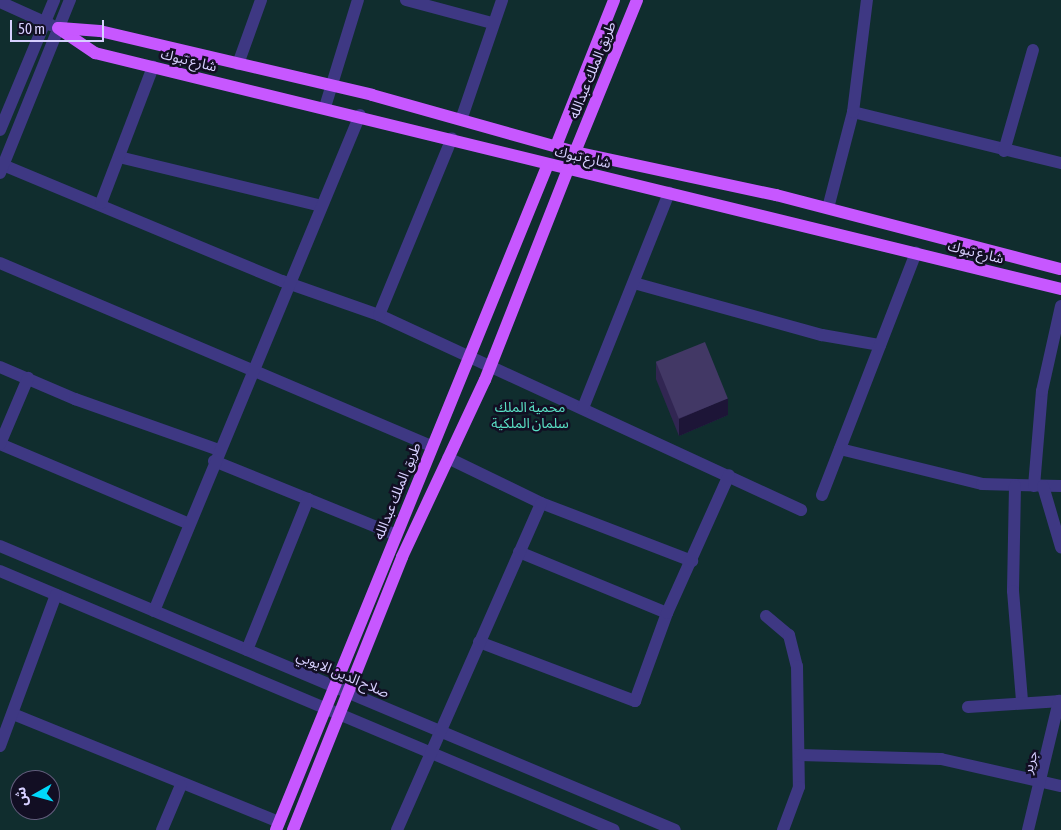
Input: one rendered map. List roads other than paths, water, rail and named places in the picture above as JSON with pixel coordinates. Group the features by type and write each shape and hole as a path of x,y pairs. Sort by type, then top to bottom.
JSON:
{"main road":[{"name":"طريق الملك عبدالله","path":"556,146 614,0"},
{"name":"طريق الملك عبدالله","path":"575,152 637,0"},
{"name":"شارع تبوك","path":"58,28 100,32 331,85 462,117 575,152 828,208 1061,269"},
{"name":"شارع تبوك","path":"58,28 95,53 360,115 568,169 1061,289"},
{"name":"طريق الملك عبدالله","path":"277,826 548,164"},
{"path":"293,830 350,694 402,557 490,367 568,169"}],"street":[{"path":"0,130 54,0"},
{"path":"70,0 2,169 101,203 288,283 378,315 801,510"},
{"path":"238,64 261,0"},
{"path":"325,107 358,0"},
{"path":"406,0 492,23"},
{"path":"462,117 492,23 502,0"},
{"path":"828,208 853,112 867,0"},
{"path":"0,2 58,28"},
{"path":"1004,151 1033,50"},
{"path":"101,203 153,67"},
{"path":"853,112 939,130 1004,151 1061,163"},
{"path":"154,611 288,283 360,115"},
{"path":"378,315 452,138"},
{"path":"119,157 321,206"},
{"path":"583,408 669,193"},
{"path":"822,495 916,253"},
{"path":"0,262 118,316 254,369 432,446"},
{"path":"634,283 822,335 880,345"},
{"path":"1061,306 1042,391 1039,486 1061,548"},
{"path":"0,367 217,456 308,499 396,535"},
{"path":"28,378 0,444 189,524"},
{"path":"840,449 982,484 1061,486"},
{"path":"448,458 540,503 692,560"},
{"path":"479,642 635,701 667,613 729,476"},
{"path":"1015,486 1013,591 1022,700"},
{"path":"246,650 308,499"},
{"path":"397,830 429,752 540,503"},
{"name":"صلاح الدين الايوبي","path":"0,546 674,830"},
{"path":"519,552 667,613"},
{"path":"0,571 614,830"},
{"path":"0,746 56,595"},
{"path":"766,616 789,634 797,666 800,755 799,787 783,830"},
{"path":"968,707 1022,700 1060,701"},
{"name":"جرير","path":"1028,830 1060,701"},
{"path":"13,714 277,826"},
{"path":"800,755 858,760 925,758 1041,779 1061,786"},
{"path":"162,830 181,785"}],"park label":[{"name":"محمية الملك سلمان الملكية","path":"530,416"}]}
